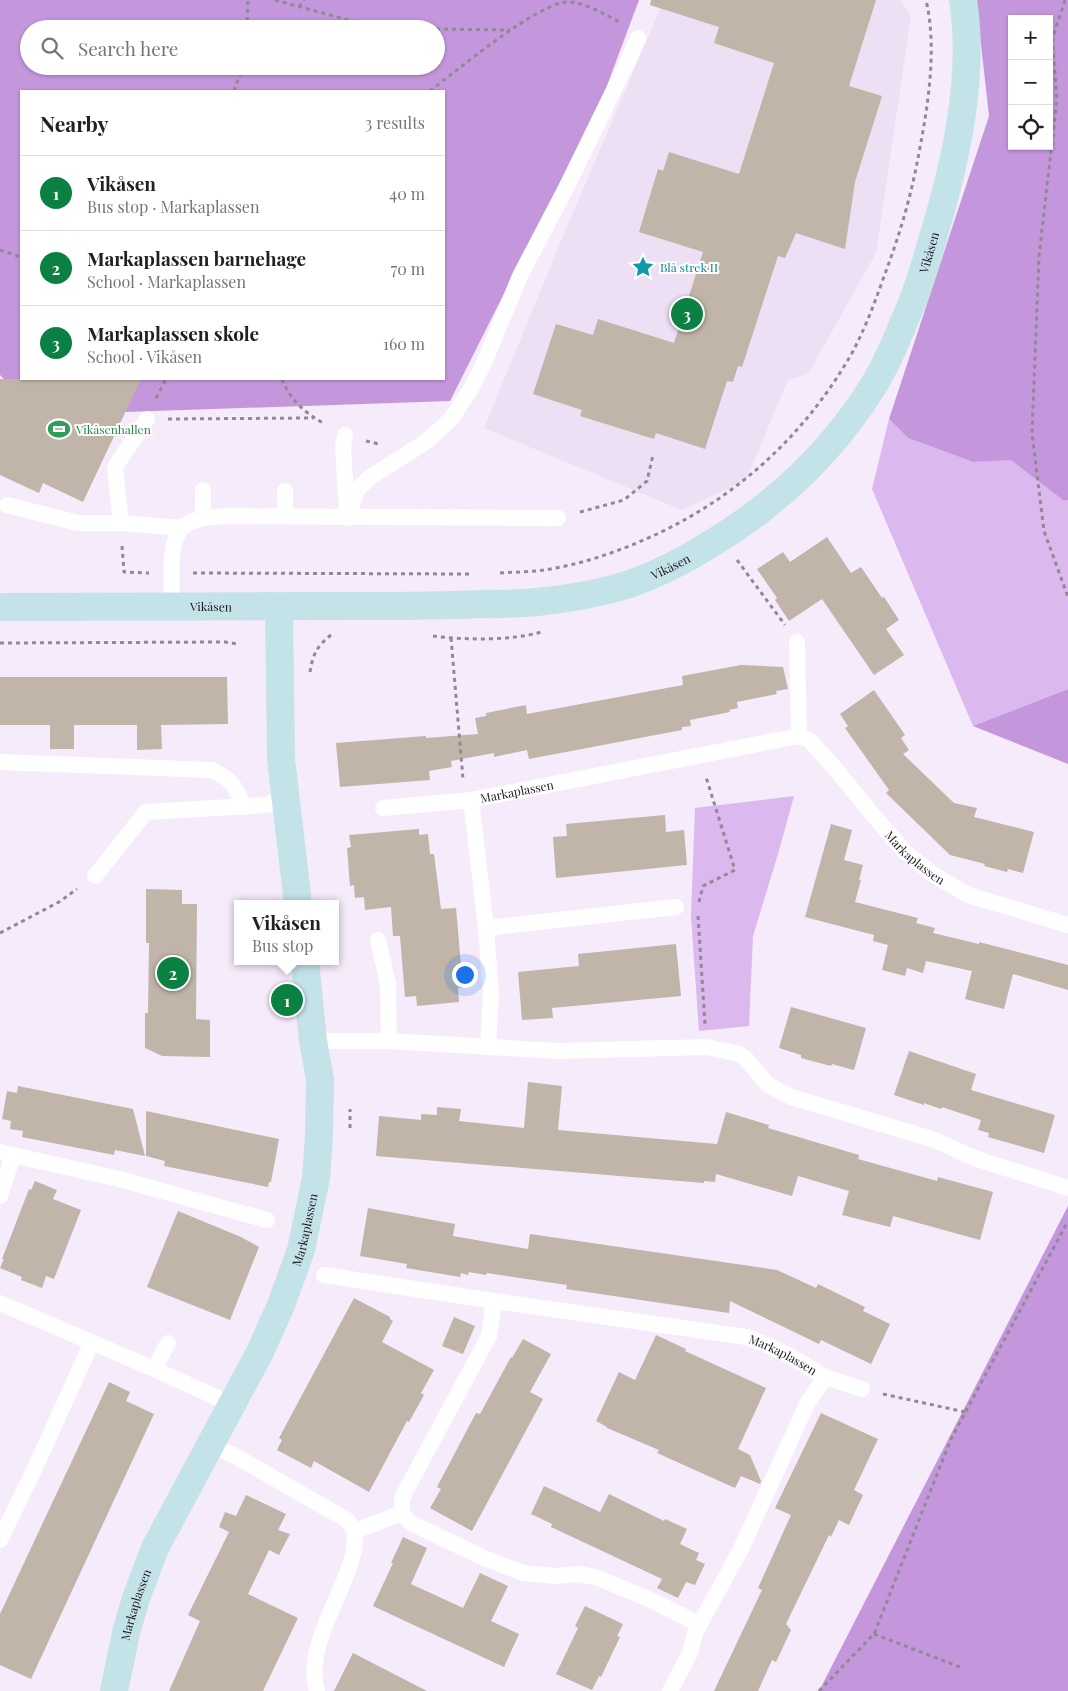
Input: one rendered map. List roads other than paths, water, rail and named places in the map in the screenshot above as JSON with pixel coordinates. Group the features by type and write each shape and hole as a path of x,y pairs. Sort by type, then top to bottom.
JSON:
{"street":[{"name":"Vikåsen","path":"0,607 406,607 536,602 585,594 628,584 689,557 744,524 794,482 828,447 870,390 896,340 920,282 943,206 950,173 967,78 968,40 964,0"},
{"path":"279,608 281,759 298,900"},
{"name":"Markaplassen","path":"114,1691 126,1633 136,1598 155,1548 260,1352 281,1305 301,1250 316,1178 320,1136 320,1079 313,1041 305,965"}],"lane":[{"path":"348,518 357,490 370,478 426,440 451,419 472,387 520,276 628,63 638,38"},
{"path":"121,523 115,467 147,419"},
{"path":"346,435 344,448 348,518"},
{"path":"203,490 203,518"},
{"path":"285,490 285,516"},
{"path":"7,505 78,523 121,523 182,528 203,518 227,516 558,518"},
{"path":"172,606 175,540 182,528"},
{"path":"797,642 799,736"},
{"name":"Markaplassen","path":"383,808 471,800 799,736 809,740 833,766 904,852 934,875 968,895 1068,925"},
{"path":"0,762 212,770 225,776 236,787 244,807"},
{"path":"95,876 146,812 267,805 285,795"},
{"name":"Markaplassen","path":"471,800 486,928 491,992 488,1047"},
{"path":"486,928 676,907"},
{"path":"378,940 388,984 389,1041"},
{"path":"313,1041 389,1041 560,1051 707,1047 739,1054 746,1059 767,1084 791,1097 826,1109 932,1139 977,1159 1068,1188"},
{"path":"0,1196 6,1153 119,1178 267,1220"},
{"name":"Markaplassen","path":"324,1275 746,1337 765,1343 783,1352 825,1377 808,1404 741,1549 695,1632 690,1653 670,1691"},
{"path":"494,1301 490,1336 405,1492 402,1499 402,1513 411,1523 484,1558 523,1573 555,1576 578,1574 596,1577 653,1601 699,1624"},
{"path":"0,1303 231,1404"},
{"path":"0,1540 36,1468 92,1342"},
{"path":"154,1369 168,1343"},
{"path":"825,1377 862,1389"},
{"path":"210,1444 347,1520 355,1531 354,1550 325,1625 317,1654 314,1670 314,1682 317,1691"},
{"path":"355,1531 402,1513"}],"place":[{"name":"Blå strek II","path":"643,267"},
{"name":"Markaplassen skole","path":"687,314"},
{"name":"Vikåsenhallen","path":"59,429"},
{"name":"Markaplassen barnehage","path":"173,973"},
{"name":"Vikåsen","path":"287,1000"}]}
